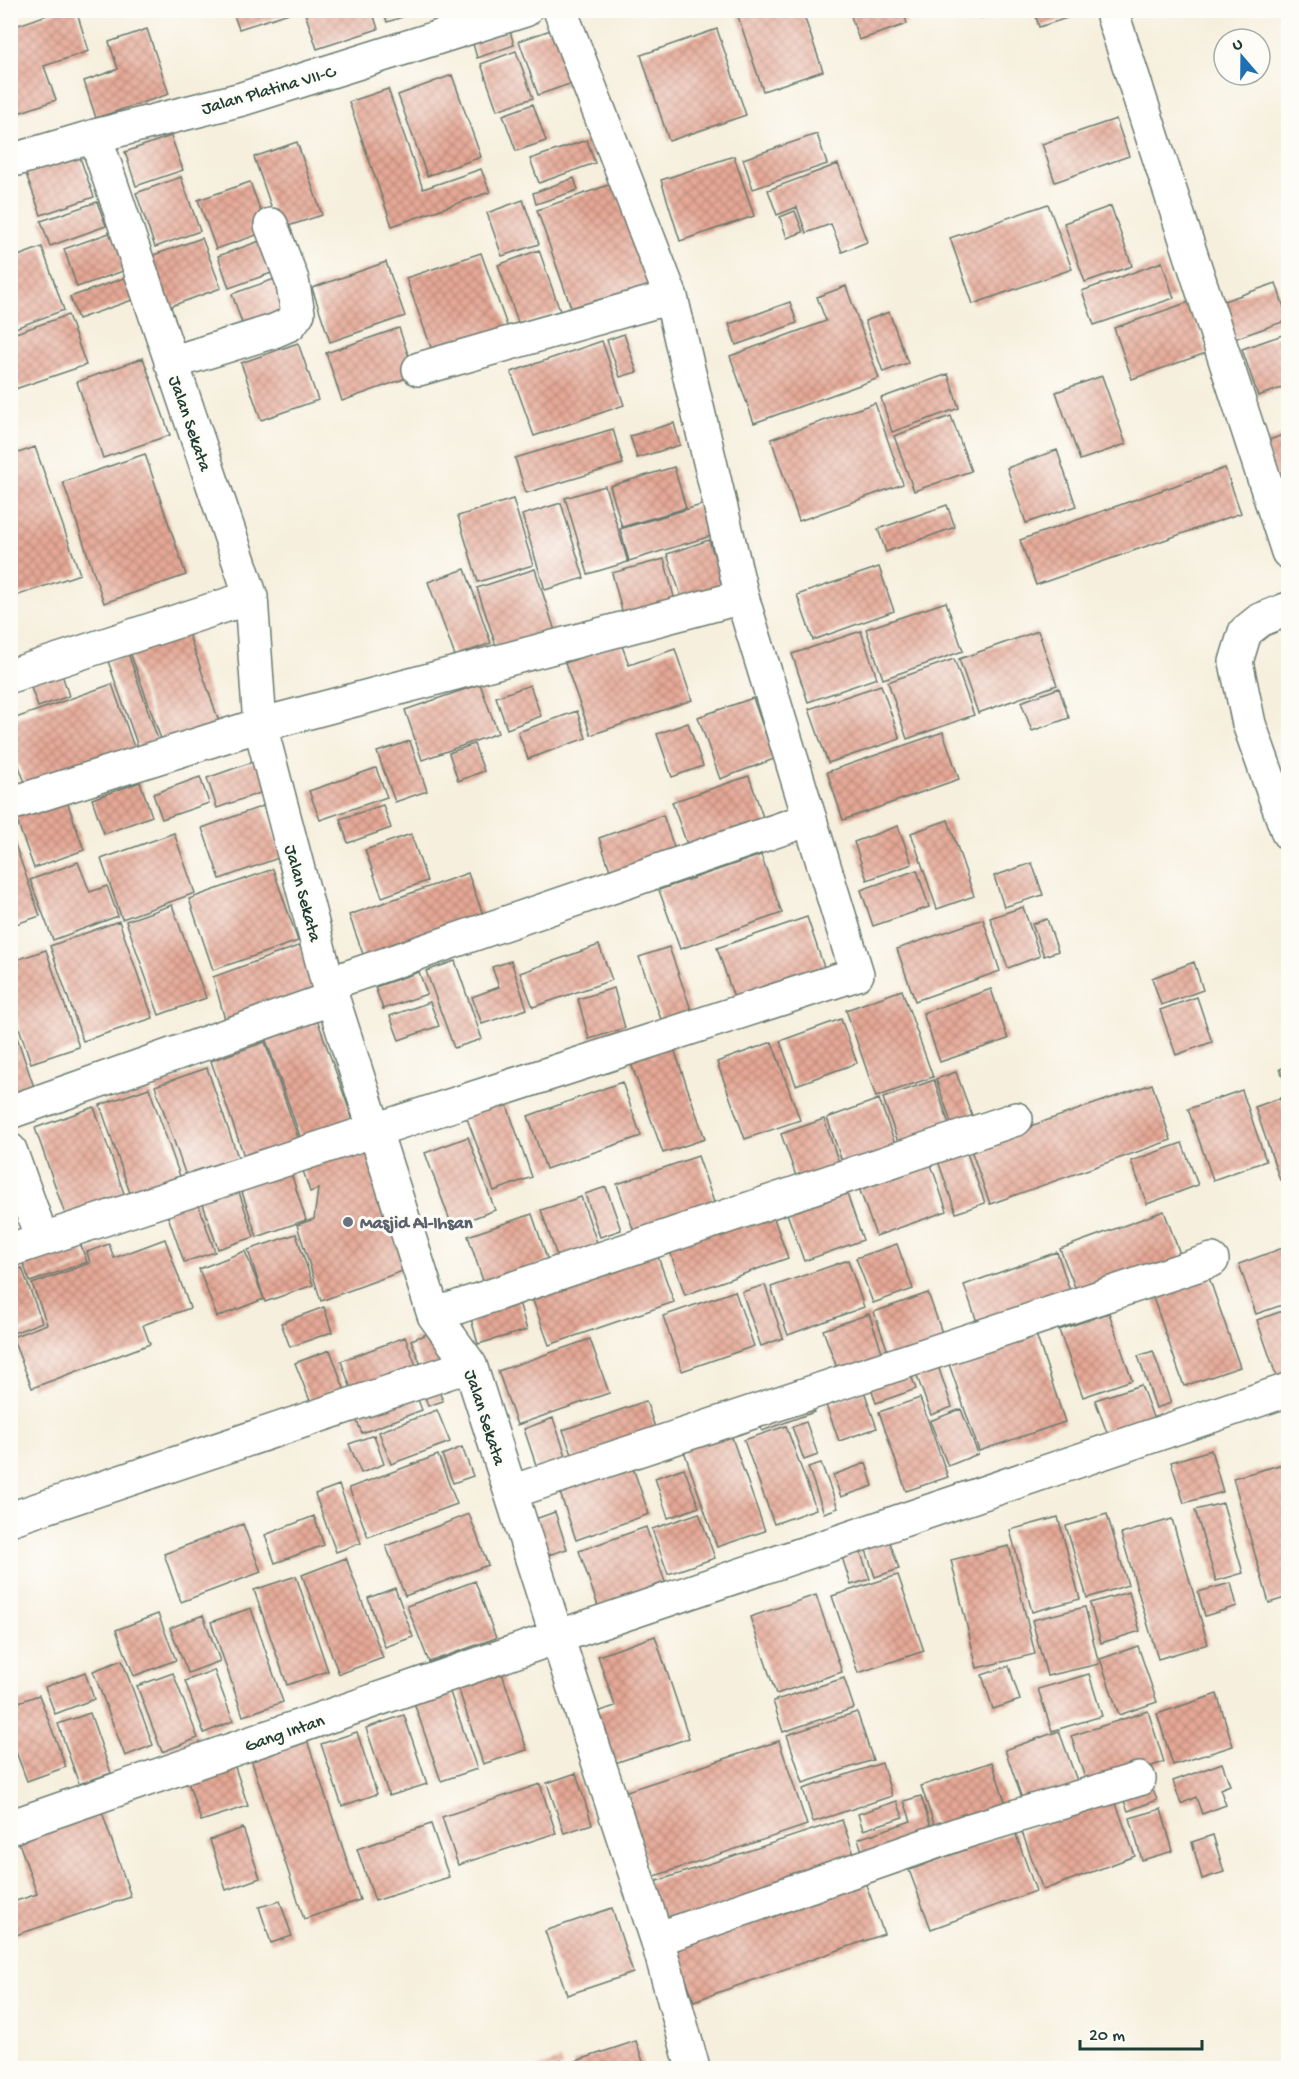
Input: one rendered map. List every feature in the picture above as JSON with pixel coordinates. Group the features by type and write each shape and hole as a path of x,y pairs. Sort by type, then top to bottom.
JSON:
{"street":[{"name":"Jalan Platina VII-C","path":"10,161 95,136 242,99 525,10"},
{"path":"10,1250 857,974 742,597 671,297 560,10"},
{"path":"1111,10 1288,552"},
{"name":"Jalan Sekata","path":"95,136 251,597 260,725 330,991 434,1315 470,1365 657,1940 693,2068"},
{"path":"171,363 274,332 290,324 298,314 292,280 271,225"},
{"path":"419,369 671,297"},
{"path":"10,676 251,597"},
{"path":"10,804 260,725 742,597"},
{"path":"1288,609 1260,620 1245,632 1236,662 1249,724 1288,833"},
{"path":"10,1112 330,991 810,819"},
{"path":"434,1315 1016,1119"},
{"path":"10,1150 42,1239"},
{"path":"511,1492 1212,1260"},
{"path":"10,1519 470,1365"},
{"name":"Gang Intan","path":"10,1828 557,1637 1288,1390"},
{"path":"657,1940 967,1831 1139,1779"}],"building":[{"path":"61,10 76,10 89,51 44,66 56,100 10,116 10,28"},
{"path":"232,10 288,10 289,13 239,29"},
{"path":"304,10 372,10 378,29 317,49"},
{"path":"383,10 421,10 421,11 387,22"},
{"path":"736,10 802,10 823,71 763,91"},
{"path":"849,10 903,10 907,24 859,40"},
{"path":"978,10 1002,10 1003,11 981,18"},
{"path":"1034,10 1077,10 1079,14 1039,27"},
{"path":"562,26 581,80 538,95 519,41"},
{"path":"147,29 169,94 96,118 84,81 118,69 109,42"},
{"path":"717,29 746,115 669,141 641,55"},
{"path":"510,31 514,45 477,58 473,44"},
{"path":"516,51 533,98 497,110 481,64"},
{"path":"452,75 481,157 427,176 398,95"},
{"path":"388,89 423,189 481,169 490,192 392,226 349,102"},
{"path":"533,104 546,141 516,151 503,115"},
{"path":"1116,119 1129,156 1055,182 1042,144"},
{"path":"817,134 827,164 753,189 743,159"},
{"path":"171,136 183,170 136,186 125,152"},
{"path":"587,140 595,163 539,183 530,159"},
{"path":"297,142 322,215 279,229 254,157"},
{"path":"79,155 94,197 41,215 26,174"},
{"path":"734,156 754,216 680,241 661,180"},
{"path":"838,164 867,242 842,252 831,224 806,233 797,207 777,215 768,190"},
{"path":"181,177 200,231 155,247 136,193"},
{"path":"574,178 578,190 536,204 533,193"},
{"path":"250,182 268,231 216,249 198,200"},
{"path":"614,183 652,291 575,319 537,210"},
{"path":"523,200 539,244 502,256 487,213"},
{"path":"97,202 106,226 50,246 41,221"},
{"path":"1048,204 1072,269 973,304 950,238"},
{"path":"1111,206 1132,266 1085,282 1064,223"},
{"path":"795,211 803,232 787,238 780,217"},
{"path":"115,231 129,269 77,287 64,249"},
{"path":"271,237 283,269 229,288 218,256"},
{"path":"202,238 221,288 163,309 145,258"},
{"path":"42,247 64,310 10,330 10,259"},
{"path":"539,250 560,311 519,325 498,265"},
{"path":"481,253 510,334 436,361 406,278"},
{"path":"386,262 405,316 330,342 312,288"},
{"path":"1162,262 1174,298 1094,325 1082,291"},
{"path":"130,276 138,298 78,319 70,297"},
{"path":"283,276 296,312 244,329 232,294"},
{"path":"1276,283 1288,320 1234,339 1221,302"},
{"path":"846,286 879,378 754,423 730,356 826,321 817,297"},
{"path":"790,302 797,323 736,345 729,324"},
{"path":"1189,302 1206,353 1132,379 1114,328"},
{"path":"889,312 908,363 883,372 865,321"},
{"path":"68,315 86,365 15,389 10,375 10,335"},
{"path":"399,328 415,375 342,401 326,353"},
{"path":"1288,333 1288,386 1258,396 1242,349"},
{"path":"624,334 637,372 620,377 607,340"},
{"path":"602,341 624,405 534,436 511,372"},
{"path":"298,343 318,400 261,420 241,363"},
{"path":"143,358 170,435 103,458 77,382"},
{"path":"948,374 959,408 892,432 881,398"},
{"path":"1102,376 1126,444 1080,460 1056,392"},
{"path":"875,403 903,484 799,521 771,439"},
{"path":"951,416 971,471 914,491 894,436"},
{"path":"674,423 680,445 637,458 630,436"},
{"path":"613,429 623,464 526,493 515,458"},
{"path":"1288,433 1288,479 1278,483 1264,442"},
{"path":"35,447 80,574 10,598 10,456"},
{"path":"1057,450 1076,506 1026,523 1007,468"},
{"path":"145,454 186,575 104,603 63,482"},
{"path":"674,467 686,508 622,527 610,486"},
{"path":"1225,468 1241,513 1036,585 1020,540"},
{"path":"605,486 628,562 588,574 565,498"},
{"path":"513,499 533,565 478,582 458,516"},
{"path":"561,503 584,578 545,590 522,515"},
{"path":"705,504 714,535 629,561 620,529"},
{"path":"947,505 955,527 886,552 878,529"},
{"path":"709,540 726,591 684,605 667,554"},
{"path":"664,559 677,608 625,622 612,573"},
{"path":"879,567 894,611 813,640 797,595"},
{"path":"465,569 491,643 455,656 428,582"},
{"path":"535,569 556,634 498,652 477,588"},
{"path":"946,602 963,651 883,679 866,629"},
{"path":"861,631 877,678 808,702 792,654"},
{"path":"1038,631 1057,685 978,713 959,659"},
{"path":"188,632 223,733 166,753 130,652"},
{"path":"621,643 629,665 675,649 692,700 591,735 565,663"},
{"path":"128,653 163,754 143,761 108,661"},
{"path":"954,659 974,715 907,739 888,682"},
{"path":"61,671 69,696 38,707 29,682"},
{"path":"112,684 135,750 27,788 10,742 10,720"},
{"path":"480,684 498,733 422,760 405,710"},
{"path":"530,685 541,716 507,729 496,697"},
{"path":"881,685 900,739 828,763 809,709"},
{"path":"1059,688 1069,718 1032,731 1021,702"},
{"path":"753,698 774,759 720,779 698,717"},
{"path":"577,711 586,738 528,759 518,732"},
{"path":"688,723 703,766 672,777 657,734"},
{"path":"943,732 959,779 843,820 827,772"},
{"path":"410,741 427,791 395,802 377,752"},
{"path":"474,744 484,771 458,781 449,753"},
{"path":"261,759 271,789 217,808 207,778"},
{"path":"10,762 22,794 10,798"},
{"path":"376,768 387,797 320,820 309,791"},
{"path":"749,776 767,829 691,856 672,802"},
{"path":"200,777 209,803 162,819 153,794"},
{"path":"140,782 152,816 104,834 92,799"},
{"path":"65,795 84,850 34,868 14,813"},
{"path":"383,805 391,828 348,843 340,819"},
{"path":"263,806 281,857 220,879 202,828"},
{"path":"663,815 678,859 614,882 599,838"},
{"path":"948,820 974,896 937,909 911,833"},
{"path":"898,826 912,864 867,880 854,842"},
{"path":"10,830 40,916 10,926"},
{"path":"174,833 195,893 122,919 101,859"},
{"path":"411,834 427,881 382,897 365,850"},
{"path":"761,855 782,913 680,949 659,890"},
{"path":"78,862 90,892 107,886 118,916 53,940 30,880"},
{"path":"1032,863 1043,895 1004,907 994,876"},
{"path":"273,869 298,941 213,970 189,899"},
{"path":"917,870 929,907 873,926 861,890"},
{"path":"468,873 487,926 368,968 349,915"},
{"path":"172,905 206,998 159,1015 126,921"},
{"path":"1023,907 1040,956 1008,968 990,918"},
{"path":"807,917 825,970 735,1001 717,948"},
{"path":"983,919 1000,971 915,1001 897,949"},
{"path":"1047,919 1058,951 1044,956 1032,924"},
{"path":"119,921 153,1018 83,1041 50,946"},
{"path":"301,945 317,995 226,1023 213,977"},
{"path":"599,945 612,980 533,1007 520,973"},
{"path":"669,947 693,1015 663,1025 639,957"},
{"path":"46,950 79,1047 31,1063 10,1001 10,962"},
{"path":"455,961 482,1039 454,1048 426,971"},
{"path":"511,961 527,1009 482,1024 472,997 499,987 492,967"},
{"path":"1194,962 1203,990 1161,1005 1152,978"},
{"path":"419,972 427,994 383,1009 375,987"},
{"path":"614,988 625,1028 589,1039 578,999"},
{"path":"991,989 1008,1039 940,1062 923,1013"},
{"path":"902,990 933,1077 876,1097 846,1010"},
{"path":"1197,997 1212,1042 1176,1055 1160,1010"},
{"path":"430,1002 439,1026 399,1040 390,1016"},
{"path":"10,1017 35,1090 10,1098"},
{"path":"317,1019 355,1126 303,1145 265,1037"},
{"path":"841,1019 857,1063 796,1085 780,1041"},
{"path":"671,1040 705,1139 663,1153 628,1055"},
{"path":"265,1042 299,1140 245,1159 211,1061"},
{"path":"772,1042 800,1120 745,1139 717,1062"},
{"path":"1288,1066 1288,1090 1280,1069"},
{"path":"207,1068 238,1157 186,1176 155,1086"},
{"path":"956,1072 974,1121 953,1128 936,1079"},
{"path":"934,1080 952,1133 901,1151 883,1098"},
{"path":"622,1082 641,1136 546,1169 528,1116"},
{"path":"1152,1084 1171,1140 990,1204 970,1147"},
{"path":"149,1088 181,1179 131,1196 100,1105"},
{"path":"1242,1090 1266,1161 1213,1180 1188,1109"},
{"path":"502,1091 532,1177 494,1191 462,1105"},
{"path":"1280,1098 1288,1121 1288,1178 1280,1180 1255,1107"},
{"path":"879,1099 898,1152 845,1170 827,1118"},
{"path":"94,1107 126,1199 67,1220 35,1128"},
{"path":"824,1119 842,1172 800,1187 781,1134"},
{"path":"468,1137 495,1210 452,1226 425,1153"},
{"name":"Masjid Al-Ihsan","path":"365,1139 405,1270 321,1301 297,1225 314,1219 318,1189 310,1192 300,1161"},
{"path":"1182,1143 1198,1185 1147,1204 1131,1161"},
{"path":"964,1145 985,1203 956,1213 936,1155"},
{"path":"698,1156 717,1211 637,1240 617,1184"},
{"path":"928,1156 947,1211 876,1236 857,1182"},
{"path":"290,1170 306,1220 257,1237 240,1186"},
{"path":"236,1183 254,1237 218,1249 200,1195"},
{"path":"606,1187 621,1230 600,1237 585,1194"},
{"path":"845,1188 863,1240 804,1261 785,1208"},
{"path":"195,1194 215,1252 184,1262 164,1205"},
{"path":"581,1197 598,1245 558,1259 541,1210"},
{"path":"769,1204 788,1258 685,1295 666,1240"},
{"path":"1164,1211 1183,1262 1080,1300 1060,1249"},
{"path":"532,1214 548,1261 484,1284 468,1236"},
{"path":"296,1234 313,1285 265,1302 248,1250"},
{"path":"165,1239 190,1308 143,1325 150,1344 32,1388 12,1337 47,1324 32,1284 90,1263 87,1252 109,1244 114,1258"},
{"path":"79,1240 87,1262 30,1282 22,1260"},
{"path":"897,1244 913,1289 873,1303 856,1258"},
{"path":"1288,1246 1288,1303 1256,1314 1239,1264"},
{"path":"245,1251 264,1299 217,1317 199,1269"},
{"path":"656,1251 674,1302 549,1345 531,1295"},
{"path":"1057,1252 1073,1300 981,1333 964,1285"},
{"path":"848,1260 864,1307 788,1335 771,1287"},
{"path":"22,1268 42,1322 11,1334 10,1272"},
{"path":"1206,1269 1240,1367 1184,1386 1150,1289"},
{"path":"765,1285 783,1338 761,1346 742,1292"},
{"path":"735,1291 754,1346 682,1371 663,1316"},
{"path":"928,1293 946,1344 892,1363 874,1312"},
{"path":"517,1295 527,1330 478,1344 468,1308"},
{"path":"324,1307 332,1332 290,1347 281,1323"},
{"path":"1288,1309 1288,1374 1277,1378 1257,1320"},
{"path":"1109,1313 1132,1380 1083,1397 1059,1330"},
{"path":"869,1314 886,1363 841,1379 823,1330"},
{"path":"438,1330 452,1367 426,1377 411,1340"},
{"path":"1036,1334 1065,1422 979,1451 949,1364"},
{"path":"405,1337 419,1373 354,1397 341,1361"},
{"path":"590,1339 609,1393 517,1425 498,1371"},
{"path":"330,1350 348,1399 314,1411 295,1363"},
{"path":"1153,1351 1171,1403 1156,1408 1138,1356"},
{"path":"936,1360 952,1407 931,1415 914,1368"},
{"path":"908,1367 916,1389 876,1403 869,1381"},
{"path":"1141,1385 1156,1425 1110,1441 1095,1400"},
{"path":"437,1386 443,1401 428,1406 423,1391"},
{"path":"864,1391 877,1428 839,1441 826,1405"},
{"path":"415,1392 422,1410 362,1433 354,1415"},
{"path":"809,1398 814,1412 762,1431 757,1416"},
{"path":"920,1398 948,1477 906,1491 879,1412"},
{"path":"646,1401 658,1436 576,1465 563,1430"},
{"path":"961,1409 978,1454 948,1466 930,1421"},
{"path":"437,1410 450,1442 391,1464 379,1432"},
{"path":"553,1418 569,1464 539,1474 524,1429"},
{"path":"806,1422 818,1455 804,1460 792,1427"},
{"path":"786,1426 816,1509 774,1524 744,1440"},
{"path":"730,1432 765,1531 717,1547 683,1448"},
{"path":"374,1435 384,1464 361,1473 349,1444"},
{"path":"462,1447 473,1476 453,1483 442,1455"},
{"path":"1211,1450 1223,1492 1184,1503 1171,1462"},
{"path":"438,1455 457,1504 368,1537 349,1488"},
{"path":"821,1463 838,1508 824,1513 808,1467"},
{"path":"866,1463 873,1486 841,1497 833,1475"},
{"path":"1283,1464 1288,1484 1288,1597 1269,1603 1233,1478"},
{"path":"632,1465 649,1514 576,1540 559,1490"},
{"path":"684,1468 699,1507 668,1518 655,1478"},
{"path":"339,1485 361,1543 336,1552 315,1494"},
{"path":"1223,1503 1243,1573 1216,1581 1195,1510"},
{"path":"555,1512 567,1549 536,1559 524,1523"},
{"path":"699,1513 715,1558 668,1574 652,1529"},
{"path":"469,1514 488,1565 405,1596 386,1546"},
{"path":"1107,1514 1128,1585 1087,1598 1066,1526"},
{"path":"314,1516 324,1545 275,1563 265,1535"},
{"path":"1058,1517 1080,1599 1032,1612 1010,1530"},
{"path":"1172,1519 1208,1644 1158,1659 1121,1534"},
{"path":"243,1524 261,1572 181,1602 164,1554"},
{"path":"646,1527 665,1582 598,1606 579,1551"},
{"path":"888,1536 899,1569 875,1577 864,1544"},
{"path":"858,1545 870,1579 851,1585 840,1551"},
{"path":"1009,1546 1035,1654 977,1668 951,1560"},
{"path":"346,1558 383,1658 339,1674 302,1575"},
{"path":"898,1575 924,1651 858,1673 832,1596"},
{"path":"296,1576 328,1671 287,1685 254,1590"},
{"path":"475,1581 496,1638 429,1662 407,1606"},
{"path":"1231,1583 1237,1606 1205,1616 1198,1592"},
{"path":"395,1588 413,1637 385,1647 368,1598"},
{"path":"1129,1592 1140,1631 1101,1643 1090,1603"},
{"path":"816,1595 842,1672 776,1694 750,1617"},
{"path":"1085,1607 1099,1664 1047,1676 1032,1620"},
{"path":"251,1608 283,1702 243,1716 211,1622"},
{"path":"158,1614 176,1660 134,1676 116,1630"},
{"path":"203,1615 220,1661 188,1673 170,1628"},
{"path":"655,1636 689,1738 612,1764 595,1713 615,1706 598,1656"},
{"path":"1138,1646 1157,1702 1119,1715 1100,1659"},
{"path":"122,1660 153,1745 125,1756 93,1671"},
{"path":"1009,1666 1020,1700 993,1709 982,1675"},
{"path":"214,1670 233,1721 204,1733 185,1681"},
{"path":"85,1672 94,1699 55,1714 45,1687"},
{"path":"173,1673 198,1738 162,1752 137,1686"},
{"path":"502,1673 527,1750 483,1764 458,1687"},
{"path":"1089,1674 1102,1716 1052,1731 1038,1689"},
{"path":"844,1678 854,1708 783,1732 773,1701"},
{"path":"446,1681 477,1769 441,1781 411,1694"},
{"path":"1217,1694 1233,1746 1173,1765 1157,1714"},
{"path":"39,1695 66,1767 27,1781 10,1736 10,1705"},
{"path":"1148,1711 1164,1762 1088,1787 1071,1736"},
{"path":"857,1712 873,1760 803,1783 787,1735"},
{"path":"90,1713 111,1773 79,1784 58,1724"},
{"path":"404,1715 427,1784 389,1796 366,1728"},
{"path":"1059,1731 1080,1789 1025,1807 1005,1750"},
{"path":"357,1732 377,1794 342,1806 321,1744"},
{"path":"306,1737 360,1900 304,1919 250,1756"},
{"path":"779,1741 807,1825 652,1877 624,1792"},
{"path":"231,1755 248,1806 201,1821 184,1770"},
{"path":"992,1762 1008,1810 937,1833 921,1786"},
{"path":"882,1763 892,1796 813,1822 803,1789"},
{"path":"1222,1763 1230,1785 1220,1789 1226,1805 1202,1814 1196,1797 1181,1804 1173,1781"},
{"path":"576,1773 592,1824 564,1833 547,1783"},
{"path":"540,1784 556,1833 458,1865 442,1817"},
{"path":"1151,1785 1157,1800 1128,1811 1122,1796"},
{"path":"921,1796 934,1837 865,1860 858,1839 911,1821 904,1801"},
{"path":"1114,1798 1135,1856 1043,1890 1022,1832"},
{"path":"897,1801 903,1817 863,1830 858,1814"},
{"path":"1161,1809 1173,1851 1142,1860 1130,1818"},
{"path":"102,1812 131,1897 10,1937 10,1903 37,1894 18,1840"},
{"path":"842,1820 857,1863 659,1928 645,1885"},
{"path":"431,1824 449,1877 375,1901 357,1849"},
{"path":"243,1828 260,1878 226,1890 210,1840"},
{"path":"1015,1832 1036,1891 931,1929 909,1870"},
{"path":"1213,1835 1224,1872 1202,1879 1192,1842"},
{"path":"864,1879 884,1934 694,2001 674,1946"},
{"path":"280,1901 292,1936 271,1943 259,1907"},
{"path":"612,1908 633,1973 567,1995 545,1931"},
{"path":"636,2041 645,2068 575,2068 573,2062"},
{"path":"561,2060 563,2068 536,2068"}],"place":[{"name":"Masjid Al-Ihsan","path":"348,1222"}]}
